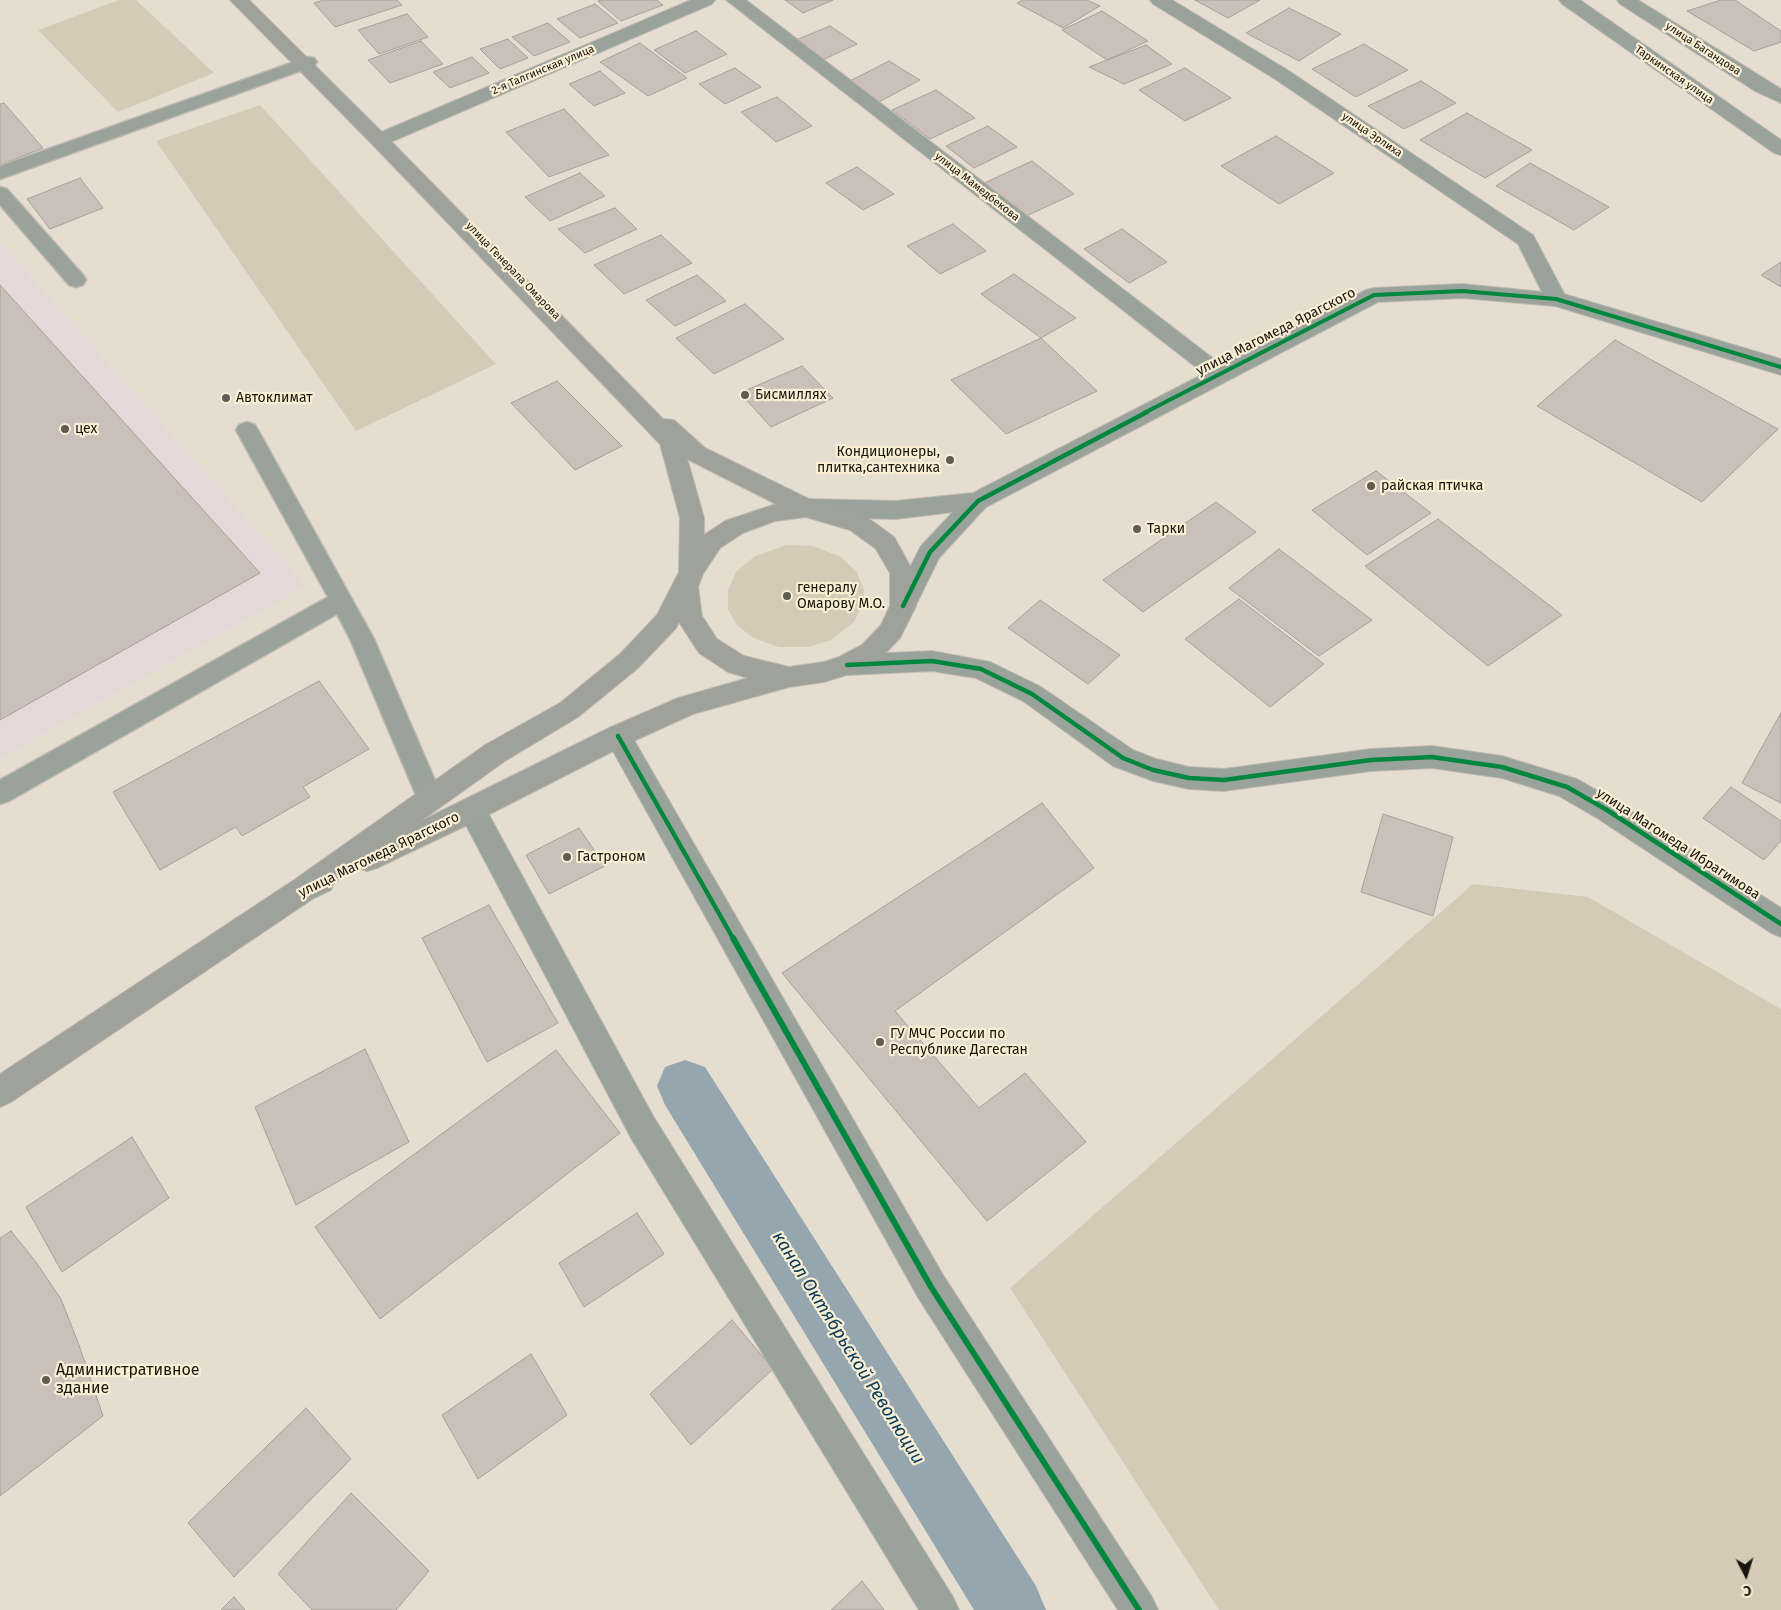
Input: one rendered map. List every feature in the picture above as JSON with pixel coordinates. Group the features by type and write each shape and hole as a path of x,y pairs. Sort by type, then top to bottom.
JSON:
{"main road":[{"name":"улица Генерала Омарова","path":"239,0 306,63"},
{"name":"улица Генерала Омарова","path":"245,0 678,439 697,454 806,508"},
{"name":"улица Генерала Омарова","path":"381,139 671,441 692,518 691,572"},
{"path":"304,889 495,753 569,710 629,662 667,621 691,572 711,542 734,527 772,513 806,508 838,516 859,524 885,543 902,573 903,606 891,631 872,652 847,665 824,672 789,677 737,665 708,646 690,618 686,587 691,572"},
{"name":"улица Магомеда Ярагского","path":"0,1092 304,889 472,810 618,736 687,705 789,677"}],"street":[{"name":"2-я Талгинская улица","path":"381,139 706,0"},
{"name":"улица Мамедбекова","path":"735,0 1219,374"},
{"name":"улица Эрлиха","path":"1159,0 1282,75 1526,240 1556,299"},
{"name":"Таркинская улица","path":"1568,0 1781,150"},
{"name":"улица Багандова","path":"1626,0 1762,87 1781,97"},
{"name":"улица Магомеда Ярагского","path":"978,501 1374,294 1462,292 1556,299 1781,367"},
{"path":"806,508 896,510 978,501"},
{"path":"903,606 930,552 978,501"},
{"name":"улица Магомеда Ибрагимова","path":"847,665 932,661 981,669 1032,694 1123,758 1153,770 1189,778 1224,780 1371,760 1432,757 1502,767 1567,786 1607,810 1781,924"},
{"path":"618,736 931,1287 1139,1610"},
{"path":"472,810 642,1127 940,1610"}],"lane":[{"path":"0,173 306,63"},
{"path":"0,193 76,280"},
{"path":"247,430 362,639 430,799"},
{"path":"0,793 342,600"}],"shaded area":[{"path":"119,0 136,0 214,73 118,112 38,30"},
{"path":"260,105 496,364 356,431 156,141"},
{"name":"цех","path":"0,243 305,586 0,758"},
{"path":"787,545 813,546 841,557 856,571 864,590 863,604 854,622 831,640 808,647 779,647 753,638 736,624 728,609 728,591 736,572 755,556"},
{"path":"1473,884 1588,897 1781,1009 1781,1610 1219,1610 1010,1288"}],"building":[{"path":"324,0 397,0 402,5 335,27 314,3"},
{"path":"657,0 663,5 621,21 598,1"},
{"path":"785,0 833,0 803,13"},
{"path":"1022,0 1087,0 1100,6 1063,28 1017,3"},
{"path":"1195,0 1260,0 1228,18"},
{"path":"1721,0 1735,0 1781,31 1781,42 1754,51 1687,11"},
{"path":"595,4 618,23 580,38 557,19"},
{"path":"1289,8 1341,34 1299,61 1246,33"},
{"path":"1102,11 1148,41 1107,60 1062,30"},
{"path":"407,14 428,37 379,54 358,30"},
{"path":"548,23 570,42 534,56 512,37"},
{"path":"830,26 857,44 818,62 791,42"},
{"path":"696,31 727,54 685,73 654,50"},
{"path":"508,39 528,58 500,69 480,49"},
{"path":"421,41 443,64 390,83 368,60"},
{"path":"640,43 687,78 648,96 600,62"},
{"path":"1364,44 1408,70 1356,97 1312,69"},
{"path":"1146,45 1172,64 1124,84 1089,67"},
{"path":"472,57 489,73 450,88 433,72"},
{"path":"889,61 920,80 877,103 846,83"},
{"path":"735,68 761,87 725,104 699,84"},
{"path":"1185,68 1231,98 1185,121 1139,90"},
{"path":"600,71 625,93 594,106 569,84"},
{"path":"1421,81 1456,103 1404,129 1368,106"},
{"path":"936,90 975,118 930,139 892,110"},
{"path":"777,97 812,126 776,142 741,112"},
{"path":"4,103 43,148 0,165 0,104"},
{"path":"564,109 609,155 549,177 506,132"},
{"path":"1467,113 1532,150 1485,178 1420,140"},
{"path":"988,126 1017,147 974,168 946,146"},
{"path":"1276,136 1334,173 1279,204 1221,166"},
{"path":"1032,161 1074,194 1024,217 982,184"},
{"path":"1530,163 1609,207 1574,230 1496,186"},
{"path":"857,167 894,194 863,210 826,183"},
{"path":"580,173 605,196 550,221 525,197"},
{"path":"80,178 103,208 50,229 27,199"},
{"path":"615,208 637,229 585,253 558,229"},
{"path":"953,224 986,251 940,274 907,246"},
{"path":"1122,229 1167,262 1129,283 1084,249"},
{"path":"661,235 692,263 624,294 594,265"},
{"path":"1781,262 1781,287 1761,275"},
{"path":"1014,274 1076,318 1041,338 981,294"},
{"path":"697,275 726,301 675,326 646,300"},
{"name":"цех","path":"0,285 260,573 0,720"},
{"path":"745,304 784,339 714,374 676,338"},
{"path":"1041,338 1097,391 1006,434 951,380"},
{"path":"1615,340 1778,429 1702,502 1537,406"},
{"path":"802,366 833,398 771,427 740,393"},
{"path":"557,381 622,446 575,470 511,403"},
{"path":"1376,471 1431,513 1367,555 1312,510"},
{"path":"1216,502 1256,532 1143,612 1103,580"},
{"path":"1438,519 1562,615 1488,666 1365,566"},
{"path":"1279,549 1372,620 1319,656 1229,588"},
{"path":"1239,599 1324,664 1270,707 1185,639"},
{"path":"1040,600 1120,655 1088,684 1008,628"},
{"path":"319,681 369,749 303,787 310,797 242,836 236,827 160,870 113,792"},
{"path":"1781,713 1781,803 1742,783"},
{"path":"1731,787 1781,821 1781,841 1764,860 1703,818"},
{"name":"ГУ МЧС России по Республике Дагестан","path":"1042,803 1094,868 895,1011 979,1108 1025,1073 1086,1142 987,1221 782,973"},
{"path":"1383,814 1453,837 1433,916 1361,892"},
{"path":"579,828 605,866 549,894 526,855"},
{"path":"489,905 558,1023 487,1062 422,938"},
{"path":"365,1049 409,1142 296,1205 255,1107"},
{"path":"556,1050 620,1133 380,1319 315,1227"},
{"path":"132,1137 169,1198 62,1272 26,1207"},
{"path":"637,1213 664,1254 584,1307 559,1263"},
{"name":"Административное здание","path":"11,1231 36,1262 61,1299 103,1416 0,1496 0,1238"},
{"path":"732,1320 773,1369 691,1445 650,1394"},
{"path":"531,1354 567,1415 478,1479 442,1415"},
{"path":"306,1408 351,1459 234,1577 188,1523"},
{"path":"351,1493 429,1571 396,1610 312,1610 278,1574"},
{"path":"862,1581 884,1610 831,1610"},
{"path":"234,1597 245,1610 221,1610"}],"waterway":[{"name":"канал Октябрьской Революции","path":"685,1086 1012,1610"}],"cycle path":[{"path":"903,606 930,552 978,501 1374,295 1462,291 1556,299 1781,367"},
{"path":"847,665 932,661 981,669 1032,694 1123,758 1153,770 1189,778 1224,780 1371,760 1432,757 1502,767 1567,787 1607,810 1781,924"},
{"path":"618,736 931,1287 1139,1610"}],"place":[{"name":"Бисмиллях","path":"745,395"},
{"name":"Автоклимат","path":"226,398"},
{"name":"цех","path":"65,429"},
{"name":"Кондиционеры, плитка,сантехника","path":"950,460"},
{"name":"райская птичка","path":"1371,486"},
{"name":"Тарки","path":"1137,529"},
{"name":"генералу Омарову М.О.","path":"787,596"},
{"name":"Гастроном","path":"567,857"},
{"name":"ГУ МЧС России по Республике Дагестан","path":"880,1042"},
{"name":"Административное здание","path":"46,1380"}]}
